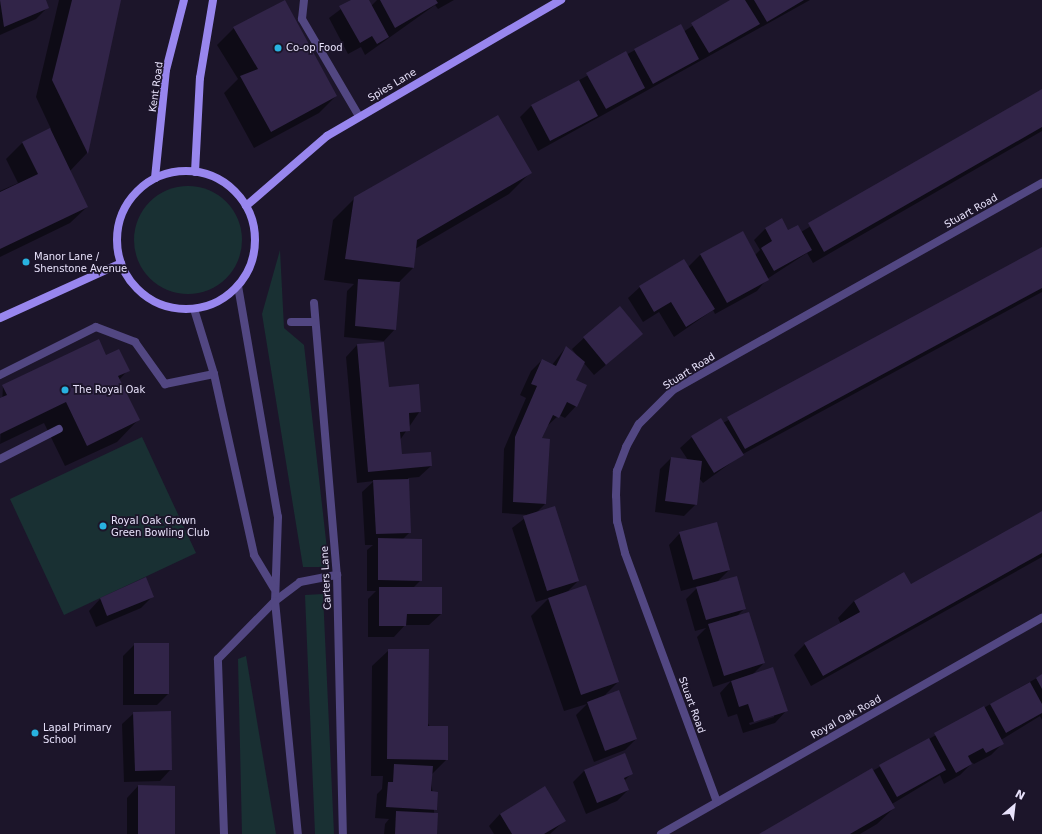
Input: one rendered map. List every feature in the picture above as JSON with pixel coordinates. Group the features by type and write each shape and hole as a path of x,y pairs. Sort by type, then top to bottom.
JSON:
{"main road":[{"name":"Kent Road","path":"155,178 166,70 184,0"},
{"path":"195,172 200,78 213,0"},
{"name":"Spies Lane","path":"246,206 327,136 359,116 561,0"},
{"path":"195,172 220,181 246,206 254,227 254,248 249,268 238,286 220,301 194,309 170,308 149,299 133,284 121,264 117,242 122,213 136,193 155,178 195,172"},
{"path":"0,318 121,264"}],"street":[{"path":"304,0 302,19 359,116"},
{"name":"Stuart Road","path":"717,802 625,553 617,521 616,496 617,471 626,447 639,424 674,390 1042,183"},
{"path":"238,286 278,517 275,589 298,834"},
{"name":"Carters Lane","path":"314,303 314,322 337,575 343,834"},
{"path":"194,309 214,374 254,555 275,589"},
{"path":"291,322 314,322"},
{"path":"0,375 96,327 135,342 165,384 214,374"},
{"path":"0,459 59,429"},
{"path":"224,834 218,659 276,601 300,582 337,575"},
{"name":"Royal Oak Road","path":"661,834 1042,618"}],"green space":[{"path":"188,186 209,190 226,202 238,219 242,240 238,261 226,278 209,290 188,294 167,290 150,278 138,261 134,240 138,219 150,202 167,190"},
{"path":"280,250 284,328 304,345 329,567 303,567 262,314"},
{"name":"Royal Oak Crown Green Bowling Club","path":"142,437 196,553 64,615 10,499"},
{"path":"323,594 334,834 315,834 305,595"},
{"path":"246,656 276,834 242,834 238,659"}],"building":[{"path":"0,0 46,0 49,8 4,27"},
{"path":"72,0 121,0 88,154 52,80"},
{"name":"Co-op Food","path":"285,0 337,96 271,132 240,76 258,69 233,27"},
{"path":"351,0 369,0 389,37 377,44 372,36 360,43 339,6"},
{"path":"380,0 436,0 438,3 395,28"},
{"path":"730,0 745,0 760,24 709,53 691,23"},
{"path":"754,0 804,0 767,22"},
{"path":"681,24 699,59 653,84 634,49"},
{"path":"626,51 645,88 606,109 586,73"},
{"path":"579,80 598,116 550,141 531,105"},
{"path":"1042,89 1042,127 824,252 808,223"},
{"path":"498,115 532,173 417,240 414,268 345,259 354,197"},
{"path":"50,128 88,207 0,249 0,192 38,174 22,142"},
{"path":"782,218 788,230 798,225 812,250 774,271 761,248 772,241 765,228"},
{"path":"743,231 769,280 727,303 700,254"},
{"path":"1042,247 1042,288 745,449 727,417"},
{"path":"684,259 715,309 686,327 671,302 654,312 639,286"},
{"path":"358,279 400,282 396,330 355,326"},
{"path":"620,306 643,334 606,365 583,337"},
{"name":"The Royal Oak","path":"99,339 106,355 119,349 130,371 118,376 140,420 87,446 66,402 0,434 0,398 7,395 2,385"},
{"path":"384,342 389,387 419,384 421,412 409,413 410,431 400,432 402,454 431,452 432,466 368,472 357,344"},
{"path":"566,346 585,362 576,380 587,385 577,407 567,402 559,418 553,415 542,438 550,439 546,504 513,502 515,437 537,386 531,384 542,359 556,366"},
{"path":"721,418 744,455 714,473 691,436"},
{"path":"671,457 702,461 697,505 665,501"},
{"path":"409,479 411,533 376,534 373,480"},
{"path":"555,506 579,581 547,591 523,516"},
{"path":"1042,511 1042,553 823,676 804,643 860,612 854,601 904,572 911,584"},
{"path":"717,522 730,570 693,580 679,532"},
{"path":"378,538 422,539 422,581 378,580"},
{"path":"737,576 746,609 706,620 696,587"},
{"path":"146,577 154,597 107,616 100,598"},
{"path":"586,585 619,682 581,695 548,598"},
{"path":"379,587 442,587 442,614 407,614 406,626 379,626"},
{"path":"749,612 765,663 724,676 708,624"},
{"path":"134,643 169,643 169,694 134,694"},
{"path":"388,649 429,649 428,726 448,726 448,760 387,759"},
{"path":"773,667 788,711 754,722 748,704 739,707 731,681"},
{"path":"1042,674 1042,689 1036,678"},
{"path":"1030,682 1042,704 1042,713 1006,733 990,704"},
{"path":"619,690 637,739 605,751 587,702"},
{"path":"984,706 1004,744 986,753 983,748 968,756 972,764 956,773 934,733"},
{"path":"171,711 172,770 135,771 133,712"},
{"path":"929,738 946,770 897,797 879,765"},
{"path":"625,753 633,774 624,778 629,790 597,803 584,770"},
{"path":"394,764 433,766 431,791 438,792 437,810 386,807 388,782 393,782"},
{"path":"872,768 895,808 850,834 759,834"},
{"path":"138,785 175,786 175,834 138,834"},
{"path":"545,786 566,821 544,834 512,834 500,814"},
{"path":"396,811 438,813 437,834 395,834"}],"place":[{"name":"Co-op Food","path":"278,48"},
{"name":"Manor Lane / Shenstone Avenue","path":"26,262"},
{"name":"The Royal Oak","path":"65,390"},
{"name":"Royal Oak Crown Green Bowling Club","path":"103,526"},
{"name":"Lapal Primary School","path":"35,733"}]}
